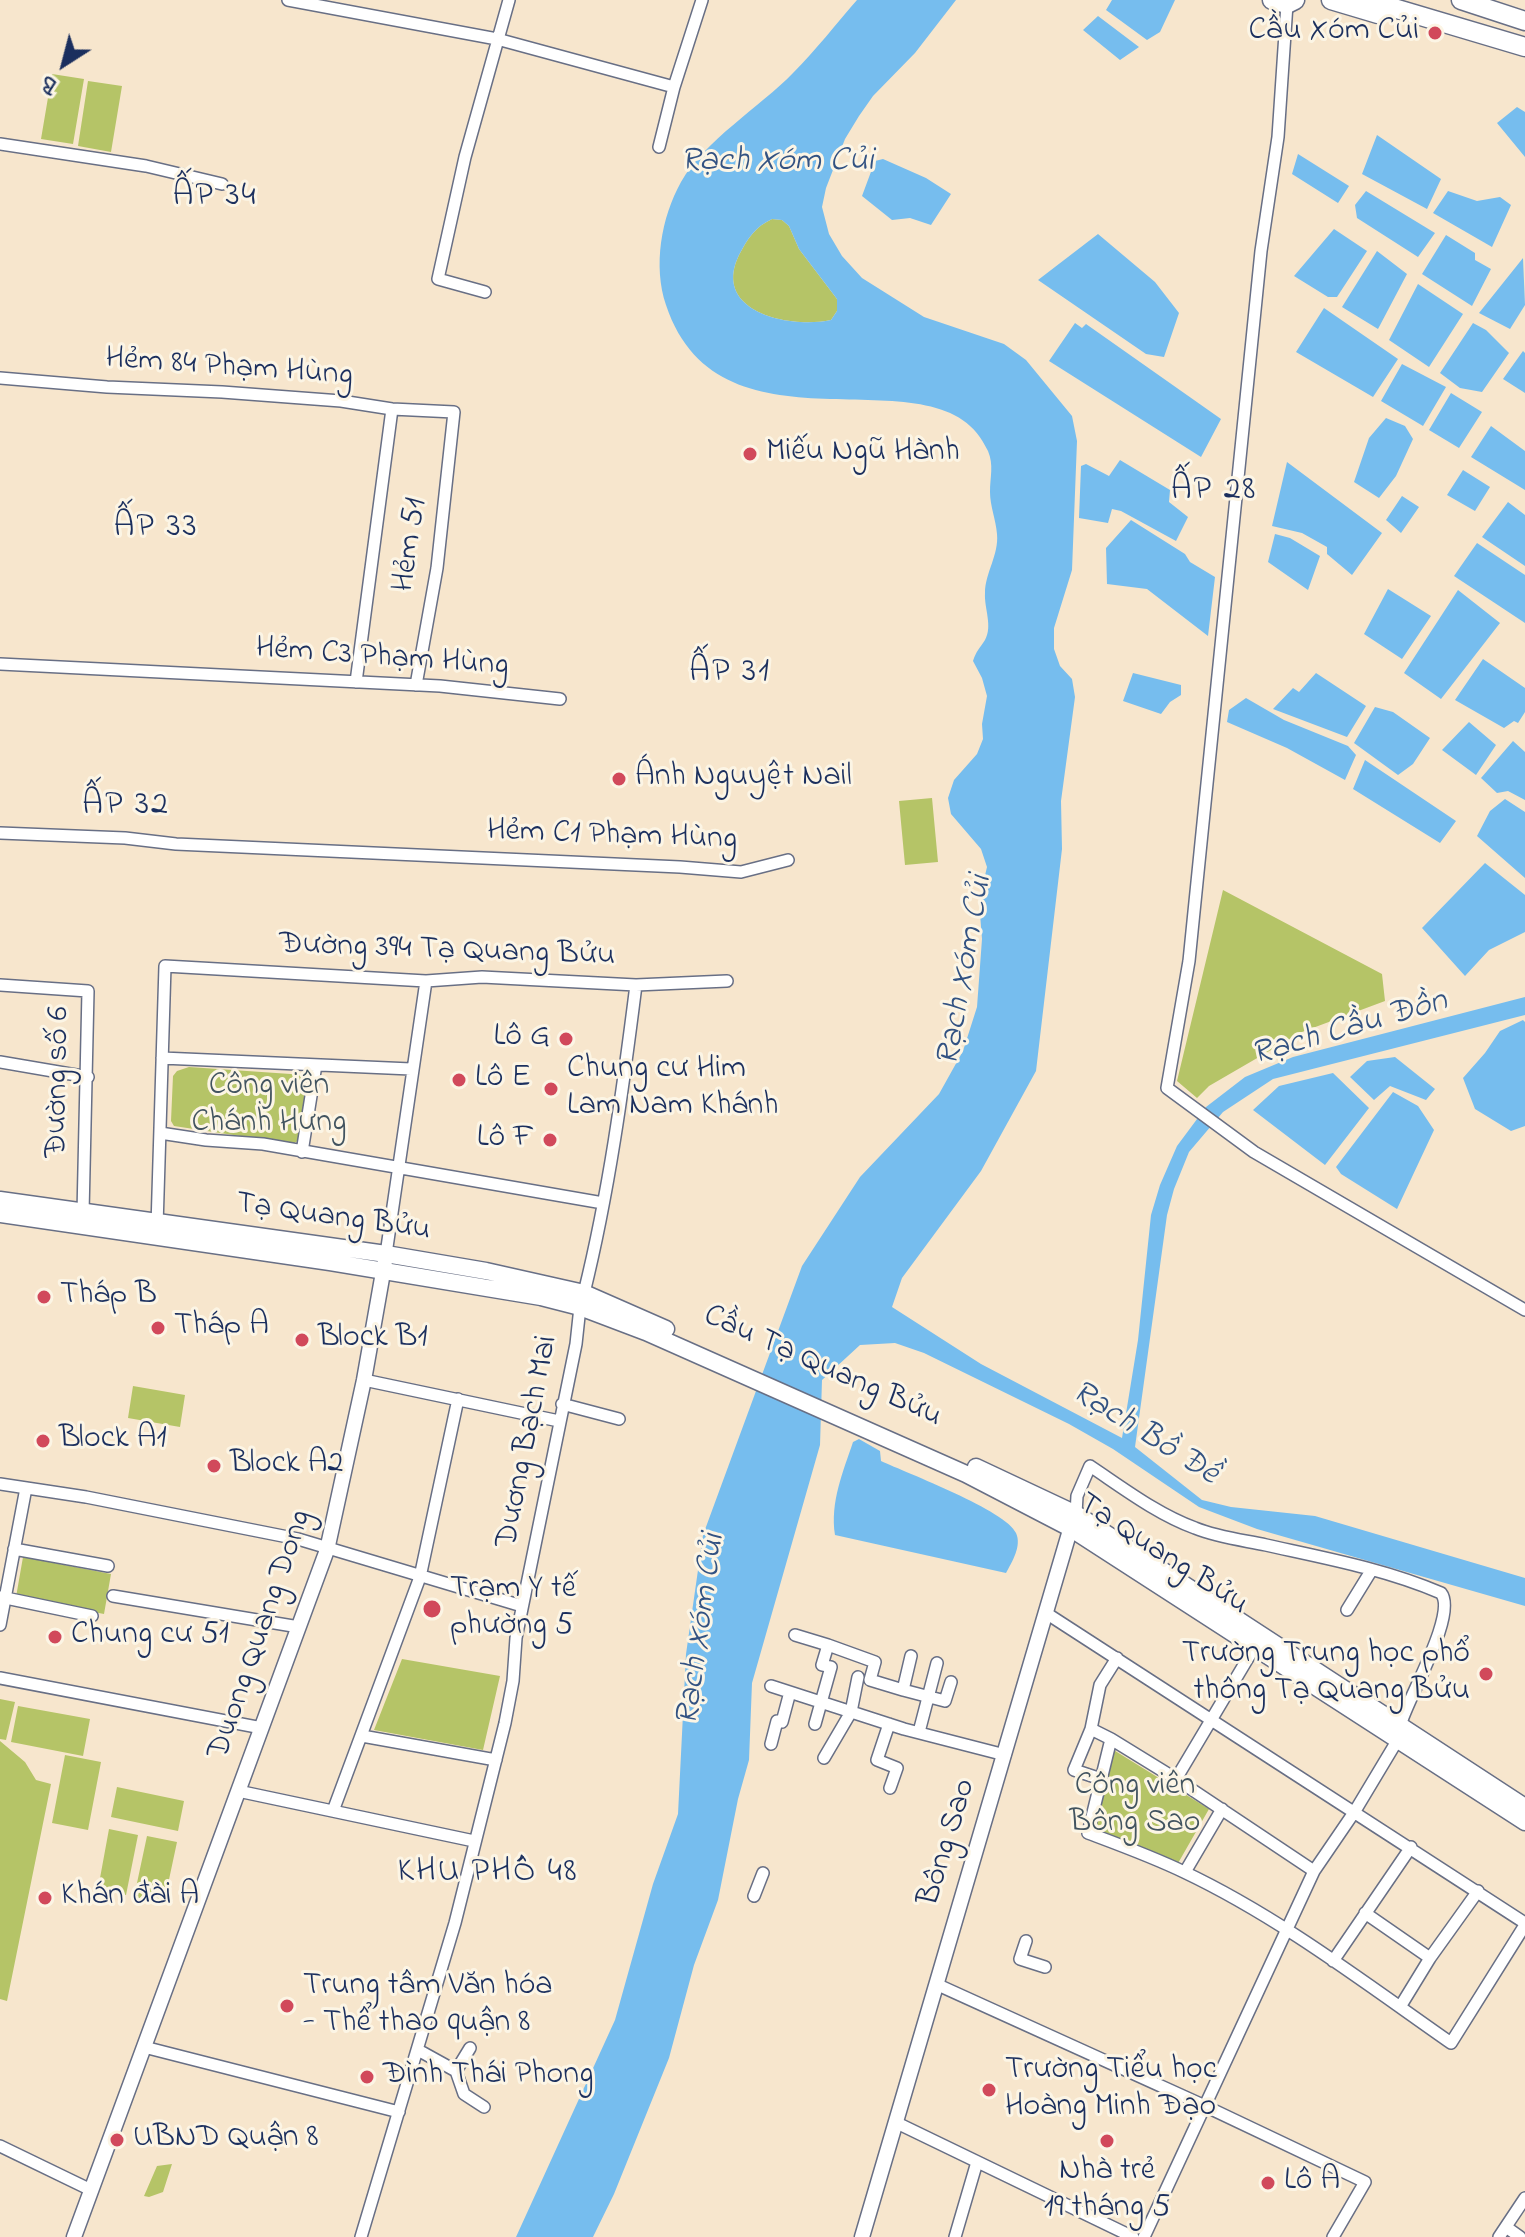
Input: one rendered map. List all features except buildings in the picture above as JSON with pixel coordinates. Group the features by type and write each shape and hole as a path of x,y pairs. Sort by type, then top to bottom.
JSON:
{"main road":[{"path":"1331,0 1396,20 1407,14"},
{"path":"1367,0 1525,47"},
{"path":"1461,0 1525,21"},
{"name":"Tạ Quang Bửu","path":"0,1200 83,1213 384,1272 582,1300"},
{"name":"Tạ Quang Bửu","path":"0,1214 386,1254 486,1271 582,1300 648,1327"},
{"name":"Cầu Tạ Quang Bửu","path":"648,1327 968,1469"},
{"name":"Tạ Quang Bửu","path":"968,1469 1073,1521 1399,1734 1525,1822"},
{"name":"Tạ Quang Bửu","path":"1073,1521 1254,1648 1525,1807"}],"street":[{"path":"288,0 497,39 674,87"},
{"path":"485,292 438,279 465,157 509,0"},
{"path":"659,147 674,87 702,0"},
{"path":"1285,1 1278,137 1261,251 1189,961 1167,1088 1254,1152 1525,1310"},
{"path":"0,144 146,166 222,184"},
{"name":"Hẻm 84 Phạm Hùng","path":"0,378 341,401 392,409 454,412"},
{"path":"356,682 392,409"},
{"name":"Hẻm 51","path":"416,685 437,568 454,412"},
{"name":"Hẻm C3 Phạm Hùng","path":"0,664 416,685 560,699"},
{"name":"Hẻm C1 Phạm Hùng","path":"0,833 741,872 788,860"},
{"name":"Đường 394 Tạ Quang Bửu","path":"162,1058 165,966 426,981 482,977 636,985 727,981"},
{"name":"Duong Quang Dong","path":"74,2237 327,1550 384,1272 426,981"},
{"name":"Đường số 6","path":"0,985 88,991 83,1213"},
{"name":"Dương Bạch Mai","path":"361,2237 455,1923 496,1760 513,1681 522,1606 603,1203 636,985"},
{"path":"157,1229 162,1058 411,1069"},
{"path":"0,1062 88,1077"},
{"path":"302,1152 316,1065"},
{"path":"160,1133 263,1144 603,1203"},
{"path":"364,1380 559,1421"},
{"path":"333,1811 420,1577 458,1399"},
{"path":"562,1404 619,1419"},
{"name":"Bông Sao","path":"862,2237 1073,1521 1077,1496 1090,1466 1197,1530 1346,1561 1371,1571"},
{"path":"0,1484 298,1539 522,1606"},
{"path":"0,1625 26,1488"},
{"path":"14,1549 108,1566"},
{"path":"1144,2237 1314,1871 1355,1811 1399,1734 1405,1707 1439,1637 1447,1604 1441,1593 1429,1587 1403,1576 1371,1571 1347,1610"},
{"path":"113,1596 299,1627"},
{"path":"3,1597 92,1616"},
{"path":"1046,1613 1411,1847 1525,1924 1451,2043 1285,1929 1185,1872 1088,1833 1111,1739"},
{"path":"795,1635 875,1662 870,1680 903,1690 945,1701 951,1682"},
{"path":"815,1724 831,1667 822,1665 828,1645"},
{"path":"1176,1779 1254,1648"},
{"path":"903,1690 911,1656"},
{"path":"1101,1779 1074,1770 1091,1729 1100,1685 1117,1658"},
{"path":"919,1732 937,1663"},
{"path":"824,1758 851,1712 858,1677"},
{"path":"0,1678 262,1728"},
{"path":"771,1686 889,1724 1005,1755"},
{"path":"771,1744 777,1721 782,1722 790,1692"},
{"path":"889,1724 877,1760 897,1768 890,1788"},
{"path":"1091,1729 1176,1779 1314,1871"},
{"path":"362,1736 496,1760"},
{"path":"238,1791 474,1841"},
{"path":"1185,1872 1222,1809"},
{"path":"1333,1961 1411,1847"},
{"path":"754,1896 763,1873"},
{"path":"1400,2007 1430,1958 1478,1891"},
{"path":"1365,1913 1430,1958"},
{"path":"1026,1941 1020,1959 1045,1967"},
{"path":"936,1984 1365,2182 1333,2237"},
{"path":"144,2047 399,2112"},
{"path":"456,2071 470,2048"},
{"path":"418,2050 456,2071 464,2094 484,2107"},
{"path":"897,2123 1133,2237"},
{"path":"0,2146 91,2190"},
{"path":"960,2235 977,2162"},
{"path":"1520,2237 1502,2232 1525,2198"}],"green space":[{"path":"52,74 84,79 73,144 41,139"},
{"path":"88,81 122,86 111,152 78,146"},
{"path":"772,219 782,220 789,226 799,249 837,299 837,311 831,320 795,322 776,318 745,303 736,290 733,275 739,255 752,234"},
{"path":"932,798 938,862 905,865 899,801"},
{"path":"1223,890 1382,974 1385,1001 1302,1032 1209,1086 1197,1098 1177,1081"},
{"name":"Công viên Chánh Hưng","path":"189,1067 305,1075 309,1080 299,1140 293,1144 174,1126 171,1121 173,1076"},
{"path":"133,1386 185,1395 180,1427 128,1418"},
{"path":"23,1557 111,1574 104,1614 16,1597"},
{"path":"402,1659 500,1676 483,1750 374,1730"},
{"path":"0,1699 15,1702 6,1740 0,1739"},
{"path":"18,1706 90,1719 83,1756 11,1742"},
{"path":"0,1741 25,1762 36,1780 51,1784 7,2001 0,1999"},
{"name":"Công viên Bông Sao","path":"1112,1749 1209,1809 1177,1865 1091,1828"},
{"path":"65,1755 101,1762 88,1830 52,1823"},
{"path":"117,1787 184,1801 178,1831 111,1817"},
{"path":"109,1829 138,1835 126,1895 98,1889"},
{"path":"147,1836 177,1842 164,1903 134,1897"},
{"path":"172,2164 163,2192 144,2196 157,2166"}],"water":[{"name":"Rạch Xóm Củi","path":"857,0 956,0 915,53 873,96 845,139 822,207 829,234 842,256 862,278 924,317 1004,344 1026,360 1072,416 1077,441 1072,570 1054,628 1054,649 1060,666 1072,679 1075,697 1061,801 1062,849 1036,1071 981,1171 902,1278 892,1307 981,1364 1122,1438 1138,1340 1151,1215 1177,1146 1206,1107 1245,1077 1293,1057 1525,997 1525,1015 1273,1079 1223,1112 1189,1152 1167,1215 1135,1447 1202,1500 1231,1507 1315,1516 1525,1578 1525,1606 1257,1529 1199,1507 1113,1449 1069,1424 924,1353 895,1343 860,1345 822,1380 820,1445 752,1683 749,1760 718,1900 694,1965 669,2058 614,2194 593,2237 516,2237 615,2020 653,1884 678,1814 686,1654 703,1535 802,1266 860,1177 939,1094 963,1051 977,1007 982,939 979,901 987,867 981,849 951,814 948,798 954,780 977,754 983,739 987,696 973,661 987,635 986,586 997,542 990,497 988,451 963,420 926,405 780,395 733,382 694,354 666,305 660,274 661,242 668,211 691,167 718,138 793,73","holes":["782,220 789,226 799,249 837,299 837,311 831,320 795,322 776,318 745,303 736,290 733,275 746,243 756,229 766,222"]},
{"path":"1112,0 1175,0 1160,32 1147,40 1106,10"},
{"path":"1098,16 1139,47 1120,60 1083,30"},
{"path":"1517,107 1525,112 1525,157 1497,123"},
{"path":"1377,135 1441,179 1427,209 1362,174"},
{"path":"1298,154 1349,186 1338,203 1292,174"},
{"path":"883,159 926,178 951,194 931,225 910,218 892,220 862,196 875,161"},
{"path":"1366,191 1435,233 1418,257 1357,218 1355,205"},
{"path":"1448,191 1477,201 1500,197 1511,205 1492,247 1433,213"},
{"path":"1334,229 1367,251 1337,297 1328,297 1294,276"},
{"path":"1098,234 1155,282 1179,313 1164,357 1146,354 1038,280"},
{"path":"1446,235 1475,253 1475,260 1491,269 1472,306 1422,274"},
{"path":"1377,251 1407,274 1378,329 1342,307"},
{"path":"1523,258 1525,305 1510,329 1479,313"},
{"path":"1418,284 1463,314 1429,367 1389,340"},
{"path":"1324,308 1398,359 1373,397 1296,352"},
{"path":"1075,323 1082,328 1086,324 1221,419 1201,457 1049,361"},
{"path":"1473,323 1486,330 1509,353 1482,392 1460,388 1440,373"},
{"path":"1523,351 1525,353 1525,393 1503,379"},
{"path":"1402,364 1446,387 1423,426 1381,401"},
{"path":"1451,393 1482,412 1459,448 1429,430"},
{"path":"1386,418 1405,426 1413,439 1396,476 1379,498 1354,482 1369,438"},
{"path":"1491,426 1525,451 1525,490 1471,457"},
{"path":"1120,460 1170,490 1169,502 1188,517 1176,541 1121,511 1112,509 1108,523 1079,518 1081,466 1086,464 1109,476"},
{"path":"1287,462 1382,533 1352,575 1327,554 1327,547 1302,533 1272,526"},
{"path":"1463,470 1490,487 1475,511 1447,495"},
{"path":"1402,496 1419,507 1401,533 1386,520"},
{"path":"1508,502 1525,515 1525,566 1482,537"},
{"path":"1131,520 1215,577 1208,636 1147,589 1107,584 1106,548"},
{"path":"1275,534 1290,538 1320,556 1308,590 1268,562"},
{"path":"1477,543 1525,575 1525,623 1454,576"},
{"path":"1388,589 1431,616 1402,659 1364,634"},
{"path":"1458,590 1500,623 1441,699 1404,673"},
{"path":"1483,659 1525,688 1525,712 1518,723 1514,721 1504,728 1455,700"},
{"path":"1133,673 1181,685 1181,695 1170,702 1161,714 1123,701"},
{"path":"1316,673 1366,706 1347,737 1273,709 1293,688 1299,692"},
{"path":"1246,698 1284,720 1348,746 1356,755 1345,780 1287,748 1227,722 1229,710"},
{"path":"1375,707 1393,712 1430,738 1413,764 1398,775 1354,743"},
{"path":"1469,722 1496,745 1476,775 1442,750"},
{"path":"1513,741 1525,752 1525,800 1508,791 1497,793 1481,778"},
{"path":"1365,760 1456,821 1440,843 1353,789"},
{"path":"1505,799 1525,812 1525,878 1477,836 1490,811"},
{"path":"1485,863 1525,895 1525,932 1489,950 1465,976 1422,928"},
{"path":"1523,1020 1525,1126 1511,1131 1475,1109 1463,1078 1500,1031"},
{"path":"1395,1057 1435,1089 1426,1100 1390,1086 1374,1100 1350,1077 1367,1061"},
{"path":"1333,1073 1369,1108 1325,1165 1253,1110 1279,1086"},
{"path":"1393,1092 1418,1106 1434,1130 1397,1209 1341,1174 1336,1167"},
{"path":"859,1439 880,1451 881,1461 976,1504 1009,1524 1016,1533 1018,1543 1006,1573 835,1535 834,1511 838,1487 853,1442"}],"place":[{"name":"Cầu Xóm Củi","path":"1435,33"},
{"name":"Miếu Ngũ Hành","path":"750,454"},
{"name":"Ánh Nguyệt Nail","path":"619,779"},
{"name":"Lô G","path":"566,1039"},
{"name":"Lô E","path":"459,1080"},
{"name":"Chung cư Him Lam Nam Khánh","path":"551,1089"},
{"name":"Lô F","path":"550,1140"},
{"name":"Tháp B","path":"44,1297"},
{"name":"Tháp A","path":"158,1328"},
{"name":"Block B1","path":"302,1340"},
{"name":"Block A1","path":"43,1441"},
{"name":"Block A2","path":"214,1466"},
{"name":"Trạm Y tế phường 5","path":"432,1609"},
{"name":"Chung cư 51","path":"55,1637"},
{"name":"Trường Trung học phổ thông Tạ Quang Bửu","path":"1486,1674"},
{"name":"Khán đài A","path":"45,1898"},
{"name":"Trung tâm Văn hóa - Thể thao quận 8","path":"287,2006"},
{"name":"Đình Thái Phong","path":"367,2077"},
{"name":"Trường Tiểu học Hoàng Minh Đạo","path":"989,2090"},
{"name":"UBND Quận 8","path":"117,2140"},
{"name":"Nhà trẻ 19 tháng 5","path":"1107,2141"},
{"name":"Lô A","path":"1268,2183"}],"district":[{"name":"ẤP 34","path":"215,198"},
{"name":"ẤP 28","path":"1214,492"},
{"name":"ẤP 33","path":"156,529"},
{"name":"ẤP 31","path":"730,674"},
{"name":"ẤP 32","path":"126,807"},
{"name":"KHU PHỐ 48","path":"488,1874"}],"water label":[{"name":"Rạch Cầu Đồn","path":"1350,1030"},
{"name":"Rạch Bồ Đề","path":"1144,1435"}]}
